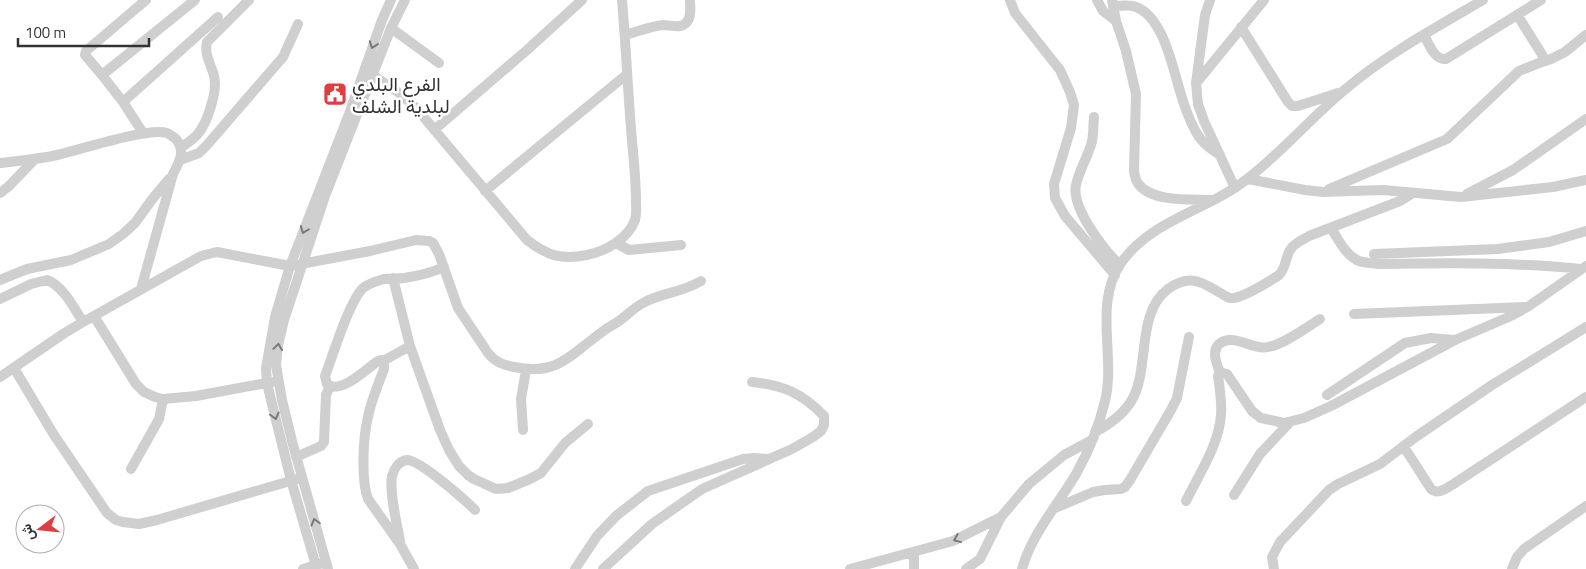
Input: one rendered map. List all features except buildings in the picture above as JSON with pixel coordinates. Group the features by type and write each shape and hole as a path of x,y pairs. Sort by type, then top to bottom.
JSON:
{"street":[{"path":"143,133 123,102 85,54 86,51 146,0"},
{"path":"102,75 194,0"},
{"path":"181,148 196,136 200,130 214,95 215,82 206,56 207,42 249,0"},
{"path":"297,479 296,457 278,382 276,365 278,345 284,320 368,72 382,20 391,0"},
{"path":"303,569 322,566 267,383 266,368 275,317 290,266 350,114 368,72 405,0"},
{"path":"434,130 582,0"},
{"path":"368,72 399,93 416,108 527,240 545,253 562,256 576,257 601,251 616,243 630,230 636,216 636,180 626,74 622,0"},
{"path":"625,35 660,25 677,26 688,22 690,0"},
{"path":"1010,0 1015,13 1060,70 1074,105 1071,128 1054,184 1055,198 1065,216 1115,275"},
{"path":"1097,0 1103,11 1116,21"},
{"path":"1210,0 1205,15 1196,83 1198,104 1235,188"},
{"path":"1196,83 1264,0"},
{"path":"1022,569 1035,537 1075,475 1094,436 1104,407 1107,390 1107,309 1109,293 1120,265 1140,242 1151,233 1166,223 1235,188 1248,179 1342,92 1373,68 1483,0"},
{"path":"1424,35 1437,57 1444,60 1542,0"},
{"path":"1213,200 1160,197 1149,194 1136,181 1134,171 1136,94 1126,51 1116,21 1113,3 1137,7 1151,19 1165,42 1177,77 1183,104 1196,132 1205,144 1220,156"},
{"path":"1518,16 1546,61"},
{"path":"123,102 218,17"},
{"path":"180,160 199,153 207,145 282,57 298,24"},
{"path":"1241,27 1292,106 1298,106 1342,92"},
{"path":"391,28 439,63"},
{"path":"1323,192 1447,139 1520,71 1565,52 1586,35"},
{"path":"485,192 557,134 626,74"},
{"path":"1094,117 1092,142 1076,185 1076,200 1086,220 1120,265"},
{"path":"1461,197 1512,170 1586,119"},
{"path":"0,163 56,155 143,133 167,133 178,142 181,148 180,160 173,174 141,289"},
{"path":"0,193 10,186 35,159"},
{"path":"0,280 27,269 71,260 109,244 135,223 173,174"},
{"path":"1248,179 1323,192 1383,190 1461,197 1553,187 1586,180"},
{"path":"966,569 978,564 1001,517 1040,474 1064,455 1110,424 1133,398 1139,381 1151,313 1157,300 1168,289 1185,281 1194,280 1229,298 1238,297 1279,276 1284,270 1290,250 1296,243 1309,236 1400,201 1413,193"},
{"path":"1331,228 1349,254 1357,261 1363,262 1379,264 1480,263 1584,268"},
{"path":"1374,254 1498,249 1548,242 1586,231"},
{"path":"0,377 83,322 210,253 220,253 290,266 416,240 425,240 433,243 444,266 458,308 488,353 501,364 526,370 548,368 560,363 573,356 602,332 640,305 689,288 701,281"},
{"path":"616,243 630,250 681,245"},
{"path":"410,346 378,361 342,386 334,388 325,381 357,296 368,285 387,278 427,274 444,266"},
{"path":"1220,373 1227,374 1252,412 1262,418 1278,422 1290,422 1304,418 1331,406 1456,340 1511,316 1529,306 1584,268"},
{"path":"394,278 410,346 440,430 449,450 463,471 492,488 508,488 537,476 565,443 588,424"},
{"path":"0,299 30,284 47,280 61,291 83,322"},
{"path":"1354,314 1529,306"},
{"path":"94,316 136,384 144,392 155,397 163,399 196,396 278,382"},
{"path":"1186,501 1211,452 1221,416 1218,376 1220,373 1215,352 1217,346 1222,342 1232,340 1257,348 1270,347 1320,319"},
{"path":"1274,569 1272,557 1280,542 1329,490 1380,464 1416,436 1586,327"},
{"path":"1053,509 1093,492 1120,489 1130,480 1177,398 1189,338"},
{"path":"1327,395 1406,343 1431,338 1456,340"},
{"path":"383,360 384,369 368,418 363,461 366,492 368,499 400,544 414,569"},
{"path":"14,368 64,451 107,513 116,520 130,524 157,520 297,479"},
{"path":"523,430 521,400 526,370"},
{"path":"603,569 652,524 702,489 768,459 813,437 821,431 824,425 824,416 812,404 789,390 772,384 752,382"},
{"path":"296,457 321,446 324,442 326,394 330,386"},
{"path":"1404,447 1431,489 1434,492 1438,492 1452,485 1586,397"},
{"path":"132,469 158,419 163,399"},
{"path":"1234,495 1260,454 1290,422"},
{"path":"575,569 596,536 616,516 648,491 742,459 768,459"},
{"path":"400,544 392,477 396,467 405,461 411,461 426,469 475,510"},
{"path":"1512,569 1517,557 1524,549 1586,506"},
{"path":"850,569 868,566 959,539 1001,517"},
{"path":"914,552 914,569"}],"place":[{"name":"الفرع البلدي لبلدية الشلف","path":"335,94"}]}
